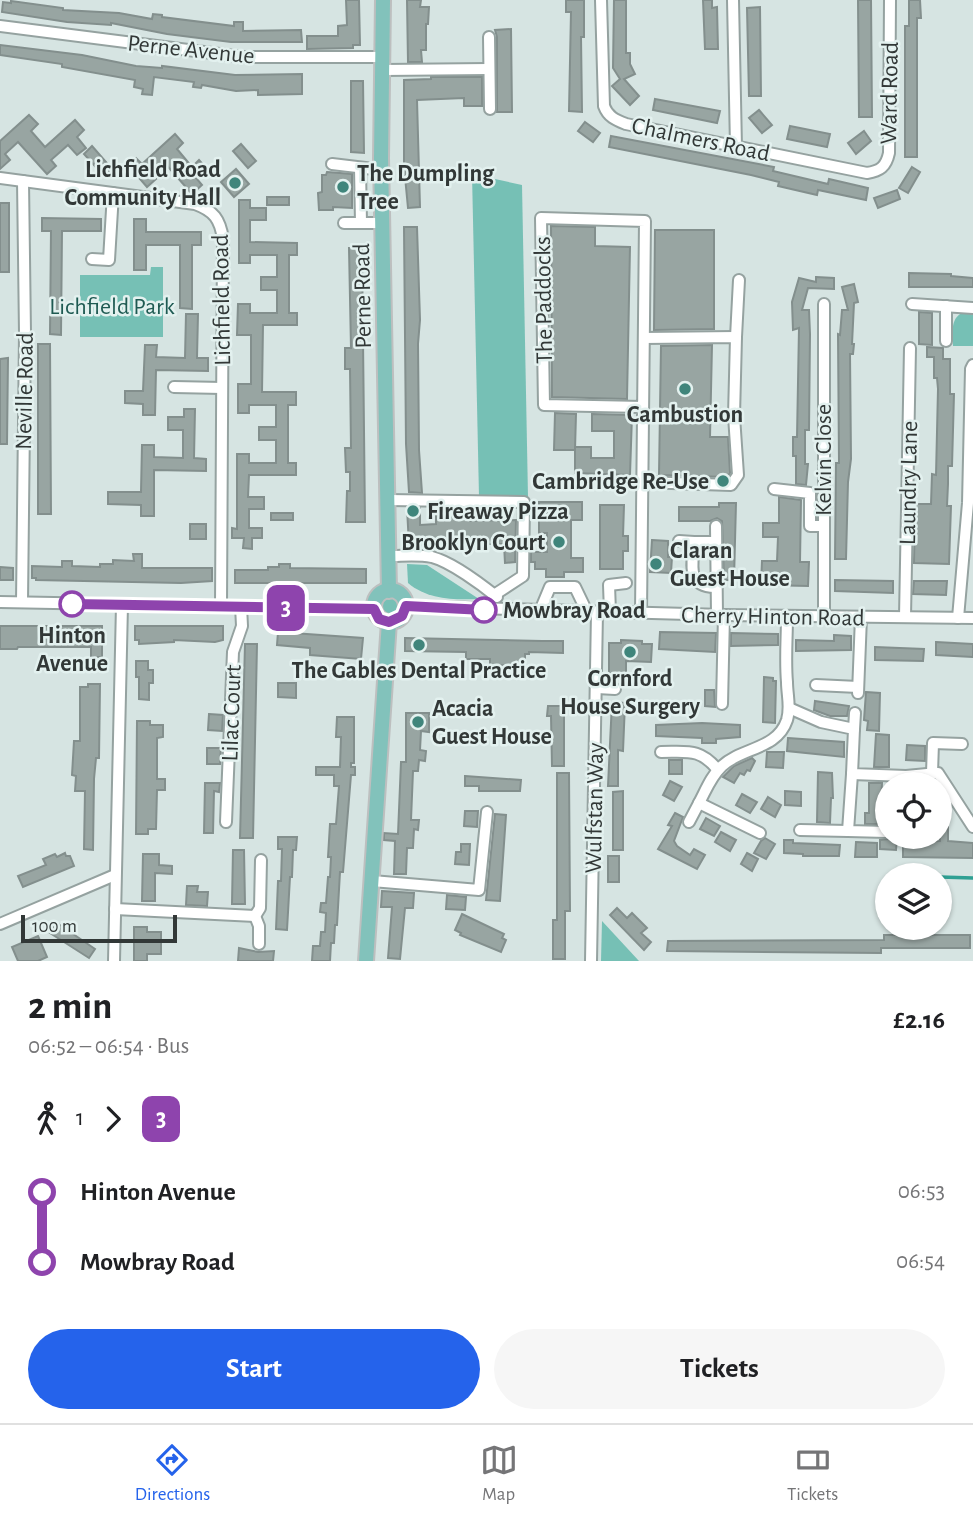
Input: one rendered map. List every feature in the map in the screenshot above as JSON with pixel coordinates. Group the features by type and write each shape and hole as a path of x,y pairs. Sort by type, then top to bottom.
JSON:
{"main road":[{"name":"Perne Road","path":"383,0 382,170 388,591"},
{"path":"388,591 399,593 406,606 402,616 389,622 379,619 374,609 379,594 388,591"},
{"path":"366,961 389,622"}],"street":[{"name":"Chalmers Road","path":"601,0 603,87 607,113 626,124 867,173"},
{"path":"733,0 736,147"},
{"name":"Ward Road","path":"867,173 885,166 889,153 890,0"},
{"name":"Perne Avenue","path":"0,26 243,57 489,69"},
{"path":"489,37 490,109"},
{"path":"332,164 382,170"},
{"path":"360,167 360,223"},
{"name":"Lichfield Road","path":"0,178 195,204 216,215 223,239 221,606"},
{"name":"Neville Road","path":"22,602 25,333 23,181"},
{"path":"92,260 109,260 113,193"},
{"name":"The Paddocks","path":"641,613 645,221 541,218 544,405 643,407"},
{"path":"344,223 384,223"},
{"path":"642,482 731,485 738,475 734,416 739,279"},
{"name":"Kelvin Close","path":"824,304 824,617"},
{"path":"912,304 973,308"},
{"path":"946,306 946,341"},
{"path":"644,338 736,337"},
{"name":"Laundry Lane","path":"905,617 910,348"},
{"path":"958,618 971,504 969,392 973,365"},
{"path":"174,387 222,388"},
{"path":"774,489 810,493 810,526 823,526"},
{"path":"388,499 524,502 523,576 494,595"},
{"path":"716,526 715,587 720,615 722,704"},
{"path":"679,541 716,542"},
{"path":"694,542 695,580 699,584 715,587"},
{"path":"388,556 415,555 435,558 494,595 500,602 501,610"},
{"path":"610,612 609,585 626,583"},
{"path":"540,611 550,587 575,587 592,612"},
{"path":"0,602 374,609"},
{"path":"114,961 122,605"},
{"name":"Lilac Court","path":"226,822 233,652 242,626 241,606"},
{"name":"Cherry Hinton Road","path":"406,606 720,615 973,618"},
{"name":"Wulfstan Way","path":"591,961 597,688 592,612"},
{"path":"688,822 718,770 724,764 779,735 786,722 789,708 786,682 787,616"},
{"path":"816,685 858,690 861,617"},
{"path":"597,688 615,689"},
{"path":"789,708 821,722 854,729"},
{"path":"848,831 855,713"},
{"path":"932,772 933,743 961,744"},
{"path":"661,752 696,752 708,758 718,770"},
{"path":"852,774 875,775"},
{"path":"952,795 973,827"},
{"path":"699,803 760,833"},
{"path":"372,881 480,890 487,812"},
{"path":"800,830 875,832"},
{"path":"259,944 255,916 260,908 261,860"},
{"path":"0,924 115,875"},
{"path":"116,909 255,916"}],"green space":[{"path":"472,174 522,185 528,497 479,496"},
{"name":"Lichfield Park","path":"151,267 163,267 163,337 80,337 80,275 150,275"},
{"path":"960,314 973,314 973,346 953,346 953,324"},
{"path":"407,564 427,565 479,599 451,599 424,593 408,583"},
{"path":"390,596 397,599 400,606 397,613 390,616 383,613 380,606 383,599"},
{"path":"602,921 639,961 601,961"}],"building":[{"path":"346,0 359,0 360,45 353,45 353,48 307,49 307,36 338,36 338,26 347,25"},
{"path":"407,0 421,0 420,7 429,7 426,50 421,50 422,62 408,62"},
{"path":"566,0 584,0 584,37 581,37 582,112 569,111 571,12 566,12"},
{"path":"614,0 626,0 626,53 630,53 630,64 635,74 624,79 639,96 630,105 612,86 620,79 613,68"},
{"path":"703,0 712,0 712,8 717,7 718,49 705,49"},
{"path":"858,0 871,0 872,117 859,117"},
{"path":"909,0 920,0 921,18 917,18 917,157 905,157 905,26 909,26"},
{"path":"3,2 63,10 119,13 152,19 153,14 234,26 234,22 243,22 243,31 301,30 302,42 231,42 167,34 111,23 67,22 2,12"},
{"path":"760,7 761,96 749,96 747,8"},
{"path":"511,29 512,112 497,112 495,30"},
{"path":"0,45 82,55 136,66 162,66 235,75 302,74 302,94 258,95 258,90 236,91 202,85 201,88 193,87 194,82 154,77 152,95 142,94 143,89 134,87 135,80 62,67 62,64 0,55"},
{"path":"482,77 482,106 464,106 464,98 417,100 420,207 408,208 404,166 404,80"},
{"path":"351,81 363,81 364,153 351,152"},
{"path":"655,99 720,111 717,123 653,110"},
{"path":"759,110 772,125 762,133 749,118"},
{"path":"29,115 38,124 31,131 45,147 75,120 84,130 77,137 86,148 77,155 68,145 51,160 56,166 47,174 18,142 5,154 10,160 0,169 0,141"},
{"path":"585,122 600,133 593,142 578,131"},
{"path":"790,126 830,134 827,147 787,139"},
{"path":"864,131 871,141 856,154 848,143"},
{"path":"175,134 183,143 177,149 192,167 199,160 207,169 196,178 202,185 192,194 163,161 150,173 156,179 147,187 128,165 136,158 142,164"},
{"path":"611,136 774,167 773,171 828,184 829,179 868,188 866,200 818,190 817,195 778,186 779,182 751,175 609,147"},
{"path":"241,144 256,161 248,168 233,151"},
{"path":"92,146 112,169 104,176 84,154"},
{"path":"912,167 920,172 908,193 899,188"},
{"name":"Lichfield Road Community Hall","path":"236,169 249,184 234,197 221,182"},
{"path":"327,172 352,174 352,208 333,207 333,210 319,210 318,193 322,192 322,175"},
{"path":"897,190 900,199 878,208 874,198"},
{"path":"267,197 289,197 289,205 267,205"},
{"path":"239,200 250,200 250,208 266,208 266,220 250,220 250,242 297,243 297,255 289,255 289,313 297,313 297,325 263,325 262,392 296,392 296,405 288,405 288,463 296,463 296,475 249,475 248,497 264,497 264,509 249,509 249,528 262,528 262,538 252,538 252,549 243,548 244,538 232,538 232,528 237,529 237,454 249,454 249,463 276,463 276,440 259,440 259,427 276,427 276,405 249,405 249,413 238,413 238,384 251,384 251,335 237,335 238,304 250,304 250,313 277,313 277,290 261,290 261,277 277,277 277,255 250,255 250,263 239,263"},
{"path":"0,203 9,203 9,272 0,272"},
{"path":"42,218 101,219 101,231 62,231 61,335 50,334 51,231 42,231"},
{"path":"134,219 146,219 146,232 201,232 201,245 192,245 192,309 180,308 180,245 146,245 146,270 134,270"},
{"path":"551,226 595,227 595,246 630,247 627,399 552,397"},
{"path":"404,227 417,227 420,320 419,450 422,493 409,492"},
{"path":"655,230 714,230 714,329 654,330"},
{"path":"349,248 362,248 365,522 346,522 350,472 346,472 345,448 351,448 350,369 345,369 345,348 351,348"},
{"path":"909,273 951,274 973,278 973,287 909,287"},
{"path":"816,277 834,278 834,289 808,288 802,310 809,310 810,334 809,430 805,430 805,464 808,464 806,485 796,484 796,456 793,456 793,437 797,437 799,328 793,330 792,302 799,278 816,282"},
{"path":"854,284 858,302 854,303 854,344 853,354 850,354 851,459 846,559 835,559 836,463 839,463 838,334 840,335 842,310 848,310 842,287"},
{"path":"919,312 932,313 932,345 919,344"},
{"path":"186,314 198,314 197,358 208,358 208,371 156,370 155,415 143,415 143,404 125,403 125,391 143,391 145,345 157,345 156,357 185,358"},
{"path":"38,344 50,344 51,514 38,514"},
{"path":"712,345 710,437 728,437 730,473 727,477 659,475 661,346"},
{"path":"927,347 943,348 943,359 950,359 950,394 954,394 952,466 948,466 947,506 951,506 949,564 914,563 915,504 931,504 932,474 936,475 938,389 937,378 934,378 934,357 927,357"},
{"path":"8,358 7,444 0,444 0,359"},
{"path":"184,409 195,409 194,458 206,459 206,471 154,470 154,516 141,516 141,505 108,504 108,492 141,492 142,445 154,445 154,457 183,458 183,430 168,430 168,417 184,417"},
{"path":"555,413 576,414 575,450 554,450"},
{"path":"592,414 632,415 630,475 575,473 575,447 591,447 591,458 614,458 614,431 592,431"},
{"path":"779,497 801,500 800,562 809,562 808,586 761,585 762,561 777,561 778,537 763,537 763,523 779,523"},
{"name":"Brooklyn Court","path":"539,502 582,502 582,520 571,520 571,558 583,558 583,572 564,572 564,577 546,577 546,569 535,569 535,562 531,562 531,552 547,552 547,533 539,533"},
{"path":"719,503 736,503 734,580 724,580 722,521 717,518 710,521 679,521 679,507 719,507"},
{"path":"600,505 624,505 623,536 628,536 628,551 623,551 623,569 600,569"},
{"path":"407,508 420,508 420,525 436,524 436,511 440,509 467,509 467,521 516,520 515,562 505,563 504,544 464,544 463,547 409,545"},
{"path":"271,513 293,513 293,520 271,520"},
{"path":"190,524 206,524 206,539 190,539"},
{"path":"652,540 668,541 668,557 672,557 671,573 650,572"},
{"path":"133,554 142,554 142,568 212,568 212,581 181,583 32,578 32,566 62,567 62,561 72,561 72,566 100,567 100,564 113,564 113,560 134,561"},
{"path":"279,564 290,564 290,568 366,569 366,583 235,583 235,570 268,570 268,567 279,567"},
{"path":"0,567 13,568 13,580 0,580"},
{"path":"835,580 893,581 893,593 835,591"},
{"path":"914,581 947,581 946,595 913,594"},
{"path":"0,626 102,626 102,657 91,657 91,647 0,649"},
{"path":"135,626 223,626 223,640 174,640 139,644 139,640 135,640"},
{"path":"278,632 363,638 361,659 310,655 310,648 277,645"},
{"path":"660,632 716,633 715,652 659,649"},
{"path":"731,633 778,634 778,645 731,646"},
{"path":"834,635 851,636 851,650 796,651 796,640 834,641"},
{"path":"405,638 563,641 563,653 529,652 525,654 525,666 490,665 490,659 466,659 466,652 405,651"},
{"name":"Cornford House Surgery","path":"621,640 652,644 651,662 626,661 626,673 609,673 609,643 621,643"},
{"path":"936,642 973,644 973,657 936,655"},
{"path":"245,644 257,644 253,838 240,838"},
{"path":"875,647 924,649 923,661 875,660"},
{"path":"136,661 148,661 148,670 153,670 153,683 149,683 149,700 139,699"},
{"path":"764,677 776,681 775,723 763,722"},
{"path":"278,683 296,683 296,698 278,697"},
{"path":"88,684 100,684 99,758 96,758 94,779 93,850 84,849 85,791 75,791 76,776 72,775 74,741 80,741 80,687 88,687"},
{"path":"705,690 714,690 715,707 705,706"},
{"path":"866,692 880,693 879,731 867,730 868,721 864,720"},
{"path":"815,701 849,706 847,716 830,716 814,710"},
{"path":"612,702 625,703 623,751 618,750 618,786 608,786"},
{"path":"548,706 564,706 564,766 552,766 551,716 547,716"},
{"path":"406,713 429,713 429,732 421,731 420,750 426,751 425,761 419,760 418,771 413,771 411,820 419,820 418,830 414,829 413,848 407,848 406,874 394,874 395,841 384,840 384,833 398,834 401,762 406,762"},
{"path":"209,714 223,715 222,731 208,730"},
{"path":"337,717 354,717 354,763 351,763 351,767 355,767 355,775 351,775 343,872 340,872 337,925 334,943 331,943 330,961 312,961 313,946 320,946 321,932 325,932 326,913 320,912 321,903 326,903 330,877 330,824 336,824 339,786 334,786 334,775 316,775 316,767 340,767 341,737 336,737"},
{"path":"137,721 163,725 163,737 157,738 157,779 165,779 165,790 157,790 156,829 148,829 148,834 136,834"},
{"path":"656,725 740,725 740,737 716,739 716,743 702,743 702,738 656,736"},
{"path":"876,734 889,735 889,767 874,767"},
{"path":"788,738 844,742 844,757 787,751"},
{"path":"907,745 925,746 925,761 906,760"},
{"path":"207,748 221,748 220,764 207,764"},
{"path":"767,752 784,752 783,768 766,767"},
{"path":"752,758 755,761 750,771 747,770 744,775 740,773 734,783 723,777 734,766"},
{"path":"669,760 682,760 682,774 669,774"},
{"path":"818,772 832,773 830,823 817,822"},
{"path":"557,773 569,773 570,911 565,911 565,959 553,959 553,920 557,920"},
{"path":"465,776 521,780 520,791 479,791 479,786 465,786"},
{"path":"670,781 682,787 674,801 663,795"},
{"path":"205,783 220,783 219,792 214,791 213,833 204,833"},
{"path":"869,783 875,783 875,824 865,824 865,813 869,813"},
{"path":"623,791 623,850 613,850 613,792"},
{"path":"785,791 801,792 801,806 785,805"},
{"path":"742,794 757,802 750,813 736,805"},
{"path":"768,797 781,805 775,817 761,809"},
{"path":"465,811 478,811 477,827 464,826"},
{"path":"675,813 683,817 674,841 677,846 690,855 694,849 705,855 697,869 658,849 672,826 668,825"},
{"path":"495,814 506,815 500,901 486,900"},
{"path":"706,818 720,826 714,836 700,829"},
{"path":"721,832 736,840 730,851 715,842"},
{"path":"278,837 297,837 290,877 287,930 276,929 282,849 278,849"},
{"path":"765,838 775,844 766,859 754,853"},
{"path":"784,840 793,840 793,843 840,845 839,856 784,853"},
{"path":"952,841 973,843 973,858 903,857 903,849 952,849"},
{"path":"856,842 875,843 877,857 855,857"},
{"path":"461,844 470,844 469,865 455,864 456,852 461,852"},
{"path":"233,850 244,850 245,904 232,904"},
{"path":"65,853 70,856 74,866 23,887 18,876 46,865 43,859"},
{"path":"747,853 758,859 752,871 741,864"},
{"path":"143,854 159,854 159,865 172,866 172,874 155,873 155,901 142,901"},
{"path":"608,856 619,856 619,882 608,882"},
{"path":"187,886 198,886 197,892 208,892 207,906 186,905"},
{"path":"382,891 414,893 413,908 405,908 400,959 388,958 392,907 381,907"},
{"path":"447,895 466,897 465,910 446,909"},
{"path":"617,908 627,918 632,913 647,928 641,933 651,942 644,950 610,915"},
{"path":"462,914 504,934 502,938 506,940 501,952 460,935 461,933 455,930"},
{"path":"57,923 95,949 89,958 50,933"},
{"path":"134,927 147,927 147,932 161,932 161,954 147,954 147,961 134,961"},
{"path":"952,935 970,935 970,948 881,948 881,953 667,951 668,941 952,940"},
{"path":"38,936 47,957 38,961 18,961 12,947"},
{"path":"239,948 258,952 274,951 273,961 238,961"}],"waterway":[{"path":"952,877 973,878"}],"bus line":[{"name":"3","path":"72,604 374,609 379,619 389,622 399,620 406,606 484,610"}],"place":[{"name":"Lichfield Road Community Hall","path":"235,183"},
{"name":"The Dumpling Tree","path":"343,187"},
{"name":"Cambustion","path":"685,389"},
{"name":"Cambridge Re-Use","path":"723,481"},
{"name":"Fireaway Pizza","path":"413,511"},
{"name":"Brooklyn Court","path":"559,542"},
{"name":"Claran Guest House","path":"656,564"},
{"name":"Hinton Avenue","path":"72,604"},
{"name":"Mowbray Road","path":"484,610"},
{"name":"The Gables Dental Practice","path":"419,645"},
{"name":"Cornford House Surgery","path":"630,652"},
{"name":"Acacia Guest House","path":"418,722"}]}
